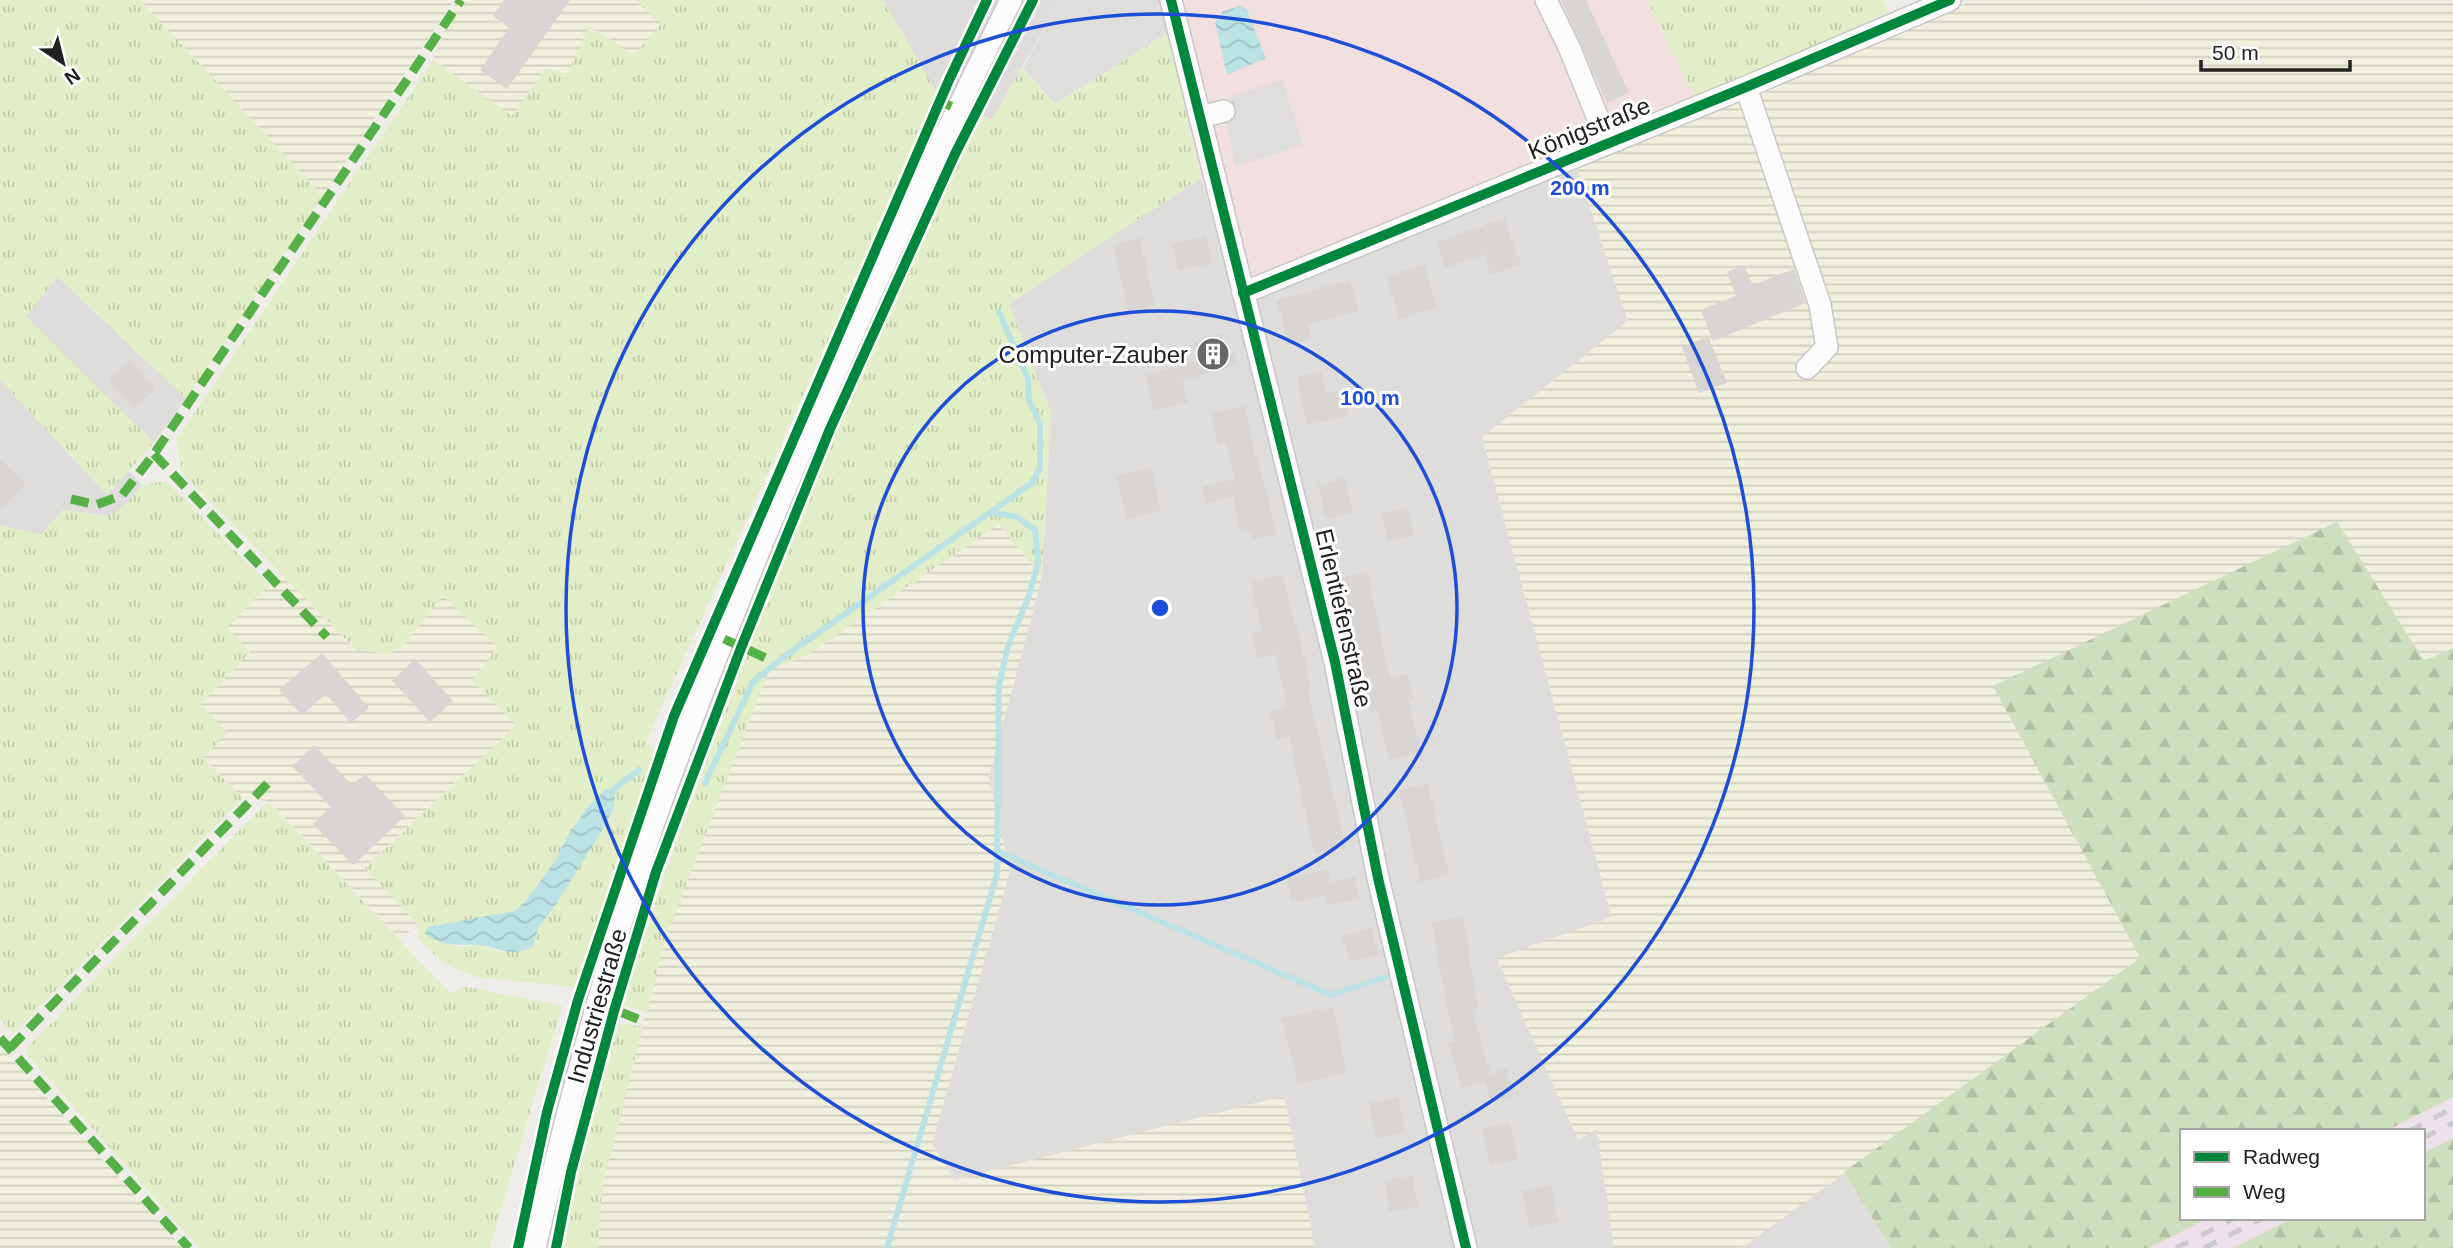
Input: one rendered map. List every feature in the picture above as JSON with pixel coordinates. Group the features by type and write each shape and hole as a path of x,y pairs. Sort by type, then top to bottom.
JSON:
{"street":[{"name":"Industriestraße","path":"535,1248 597,1003 647,844 707,683 769,524 844,350 1011,0"},
{"name":"Erlentiefenstraße","path":"1171,0 1335,662 1378,878 1466,1248"},
{"path":"1546,0 1574,58 1608,143"},
{"name":"Königstraße","path":"1243,293 1746,87 1950,0"},
{"path":"1746,87 1820,305 1826,347 1807,368"},
{"path":"1200,117 1224,111"}],"shaded area":[{"path":"140,0 454,0 323,196"},
{"path":"456,0 635,0 662,24 634,56 567,75 545,68 512,116 433,60"},
{"path":"883,0 1060,0 992,120 939,96"},
{"path":"1060,0 1162,0 1167,33 1055,104 1023,68"},
{"path":"1162,0 1647,0 1695,98 1234,289 1201,178 1167,33"},
{"path":"1973,0 2453,1 2453,648 2425,661 1993,686 2140,958 1742,1248 1614,1248 1597,1129 1578,1140 1497,958 1612,917 1482,437 1628,321 1576,165 1755,97"},
{"path":"1282,80 1303,144 1236,167 1221,100"},
{"path":"1576,165 1628,321 1482,437 1612,918 1497,959 1578,1139 1597,1129 1614,1248 1315,1248 1284,1096 954,1180 932,1144 1010,871 989,777 1042,577 1051,412 1009,304 1201,178 1234,288"},
{"path":"58,276 186,399 154,443 25,317"},
{"path":"0,380 107,495 129,471 142,485 123,510 109,516 63,510 41,535 0,525"},
{"path":"999,524 1042,577 989,777 1010,871 932,1144 954,1180 1284,1096 1315,1248 598,1248 602,1187 665,939 769,670 806,656"},
{"path":"280,573 356,650 403,645 443,596 498,647 517,725 365,867 417,923 401,940 269,801 243,798 203,758 201,704 250,652 226,628"},
{"path":"0,1046 183,1248 0,1248"},
{"path":"2453,1097 2453,1138 2425,1152 2425,1129 2390,1129"},
{"path":"1844,1172 1891,1248 1742,1248"},
{"path":"2205,1220 2289,1220 2233,1248 2149,1248"}],"green space":[{"path":"0,0 140,0 323,196 186,399 58,277 26,316 154,443 107,495 0,380"},
{"path":"635,0 883,0 939,96 646,741 656,753 574,987 475,977 443,963 419,940 417,923 365,868 517,725 472,681 497,647 443,596 404,645 389,654 356,650 182,473 176,440 433,60 512,116 546,68 567,74 589,26 634,55 661,24","holes":["570,832 585,856 555,906 539,926 533,947 501,952 480,945 460,947 436,940 429,927 514,912 525,902 555,861"]},
{"path":"1647,0 1883,0 1889,12 1695,98"},
{"path":"1167,33 1201,178 1009,304 1051,412 1042,577 999,524 806,656 769,670 665,939 647,1012 623,1006 665,872 800,514 948,177 984,116 992,120 1022,68 1055,104"},
{"path":"166,481 269,585 227,628 250,652 201,704 227,733 203,758 243,798 13,1034 0,1019 0,525 41,535 63,510 109,515 123,507 142,485"},
{"path":"2337,522 2424,661 2453,648 2453,1097 2390,1129 2180,1129 2180,1220 2205,1220 2149,1248 1891,1248 1844,1172 2140,958 1993,686"},
{"path":"268,801 451,994 462,986 563,1006 490,1248 199,1248 24,1051"},
{"path":"618,1023 643,1027 602,1187 598,1248 561,1248 574,1177"},
{"path":"2453,1138 2453,1248 2233,1248 2289,1220 2425,1220 2425,1152"}],"water":[{"path":"1240,6 1247,10 1266,58 1227,75 1215,22 1223,11"},
{"path":"615,788 614,807 555,906 539,926 533,947 511,952 487,946 445,943 425,934 428,927 514,911 525,902 555,861 570,832 588,807 606,789"}],"building":[{"path":"504,0 570,0 507,89 480,70 509,28 493,16"},
{"path":"1561,0 1586,0 1629,93 1607,103"},
{"path":"1504,218 1521,264 1491,275 1484,254 1445,267 1437,242"},
{"path":"1206,236 1212,263 1178,271 1172,244"},
{"path":"1140,238 1155,305 1128,311 1113,244"},
{"path":"1424,265 1437,307 1399,319 1386,276"},
{"path":"1744,265 1753,285 1794,269 1806,303 1713,341 1701,310 1736,296 1727,272"},
{"path":"1350,280 1359,311 1308,325 1311,338 1288,344 1277,300"},
{"path":"1221,333 1228,354 1234,352 1238,364 1182,381 1188,402 1154,410 1145,374 1200,361 1194,342"},
{"path":"1708,336 1727,383 1699,393 1682,347"},
{"path":"129,360 156,388 135,408 108,381"},
{"path":"1321,371 1326,394 1343,390 1349,416 1307,425 1296,377"},
{"path":"1245,406 1276,535 1253,540 1251,530 1240,532 1233,497 1206,504 1202,487 1235,479 1226,443 1218,445 1211,413"},
{"path":"0,459 26,484 0,511"},
{"path":"1151,468 1161,510 1127,519 1116,476"},
{"path":"1345,478 1353,513 1325,519 1318,485"},
{"path":"1408,507 1414,536 1388,542 1381,514"},
{"path":"1367,571 1390,678 1407,674 1414,700 1409,701 1421,753 1389,760 1378,710 1370,712 1337,579"},
{"path":"1283,574 1295,624 1297,623 1311,690 1308,690 1346,848 1314,854 1289,736 1277,739 1270,711 1287,706 1275,654 1258,658 1252,634 1262,631 1250,582"},
{"path":"322,653 369,708 351,723 326,694 302,715 279,690"},
{"path":"415,659 453,701 430,722 392,681"},
{"path":"314,745 352,785 365,774 405,816 353,865 313,824 331,807 292,766"},
{"path":"1428,783 1449,875 1420,882 1399,790"},
{"path":"1329,870 1331,882 1355,877 1360,899 1328,905 1326,895 1292,903 1287,878"},
{"path":"1463,916 1479,1008 1472,1010 1491,1074 1506,1069 1514,1095 1491,1102 1484,1081 1462,1088 1448,1043 1454,1041 1431,922"},
{"path":"1372,928 1379,955 1349,962 1342,935"},
{"path":"1333,1007 1347,1073 1298,1084 1281,1018"},
{"path":"1398,1097 1406,1132 1375,1138 1368,1104"},
{"path":"1509,1122 1518,1159 1490,1166 1482,1129"},
{"path":"1413,1175 1418,1206 1390,1212 1384,1181"},
{"path":"1551,1185 1558,1222 1530,1228 1522,1191"}],"waterway":[{"path":"705,783 753,682 785,656 1032,483 1040,468 1040,424 1029,400 1028,379 999,312"},
{"path":"887,1248 997,874 999,685 1008,646 1029,596 1038,562 1035,530 1017,517 990,512"},
{"path":"612,794 615,788 639,770"},
{"path":"997,851 1331,995 1386,977"}],"railway":[{"path":"2413,1129 2453,1108"},
{"path":"2425,1137 2453,1123"},
{"path":"2176,1248 2231,1220"},
{"path":"2204,1248 2259,1220"}],"marked path":[{"path":"71,499 96,505 122,495 154,454 461,0"},
{"path":"935,99 957,109"},
{"path":"154,454 327,637"},
{"path":"724,639 766,658"},
{"path":"10,1048 269,782"},
{"path":"597,1003 638,1019"},
{"path":"0,1038 189,1248"}],"cycle path":[{"path":"518,1248 547,1112 578,1000 674,716 949,80 987,0"},
{"path":"556,1248 571,1172 614,1011 656,872 741,648 830,429 955,154 1033,0"},
{"path":"1171,0 1335,662 1378,878 1466,1248"},
{"path":"1243,293 1746,87 1950,0"}],"place":[{"name":"Computer-Zauber","path":"1213,354"}]}
